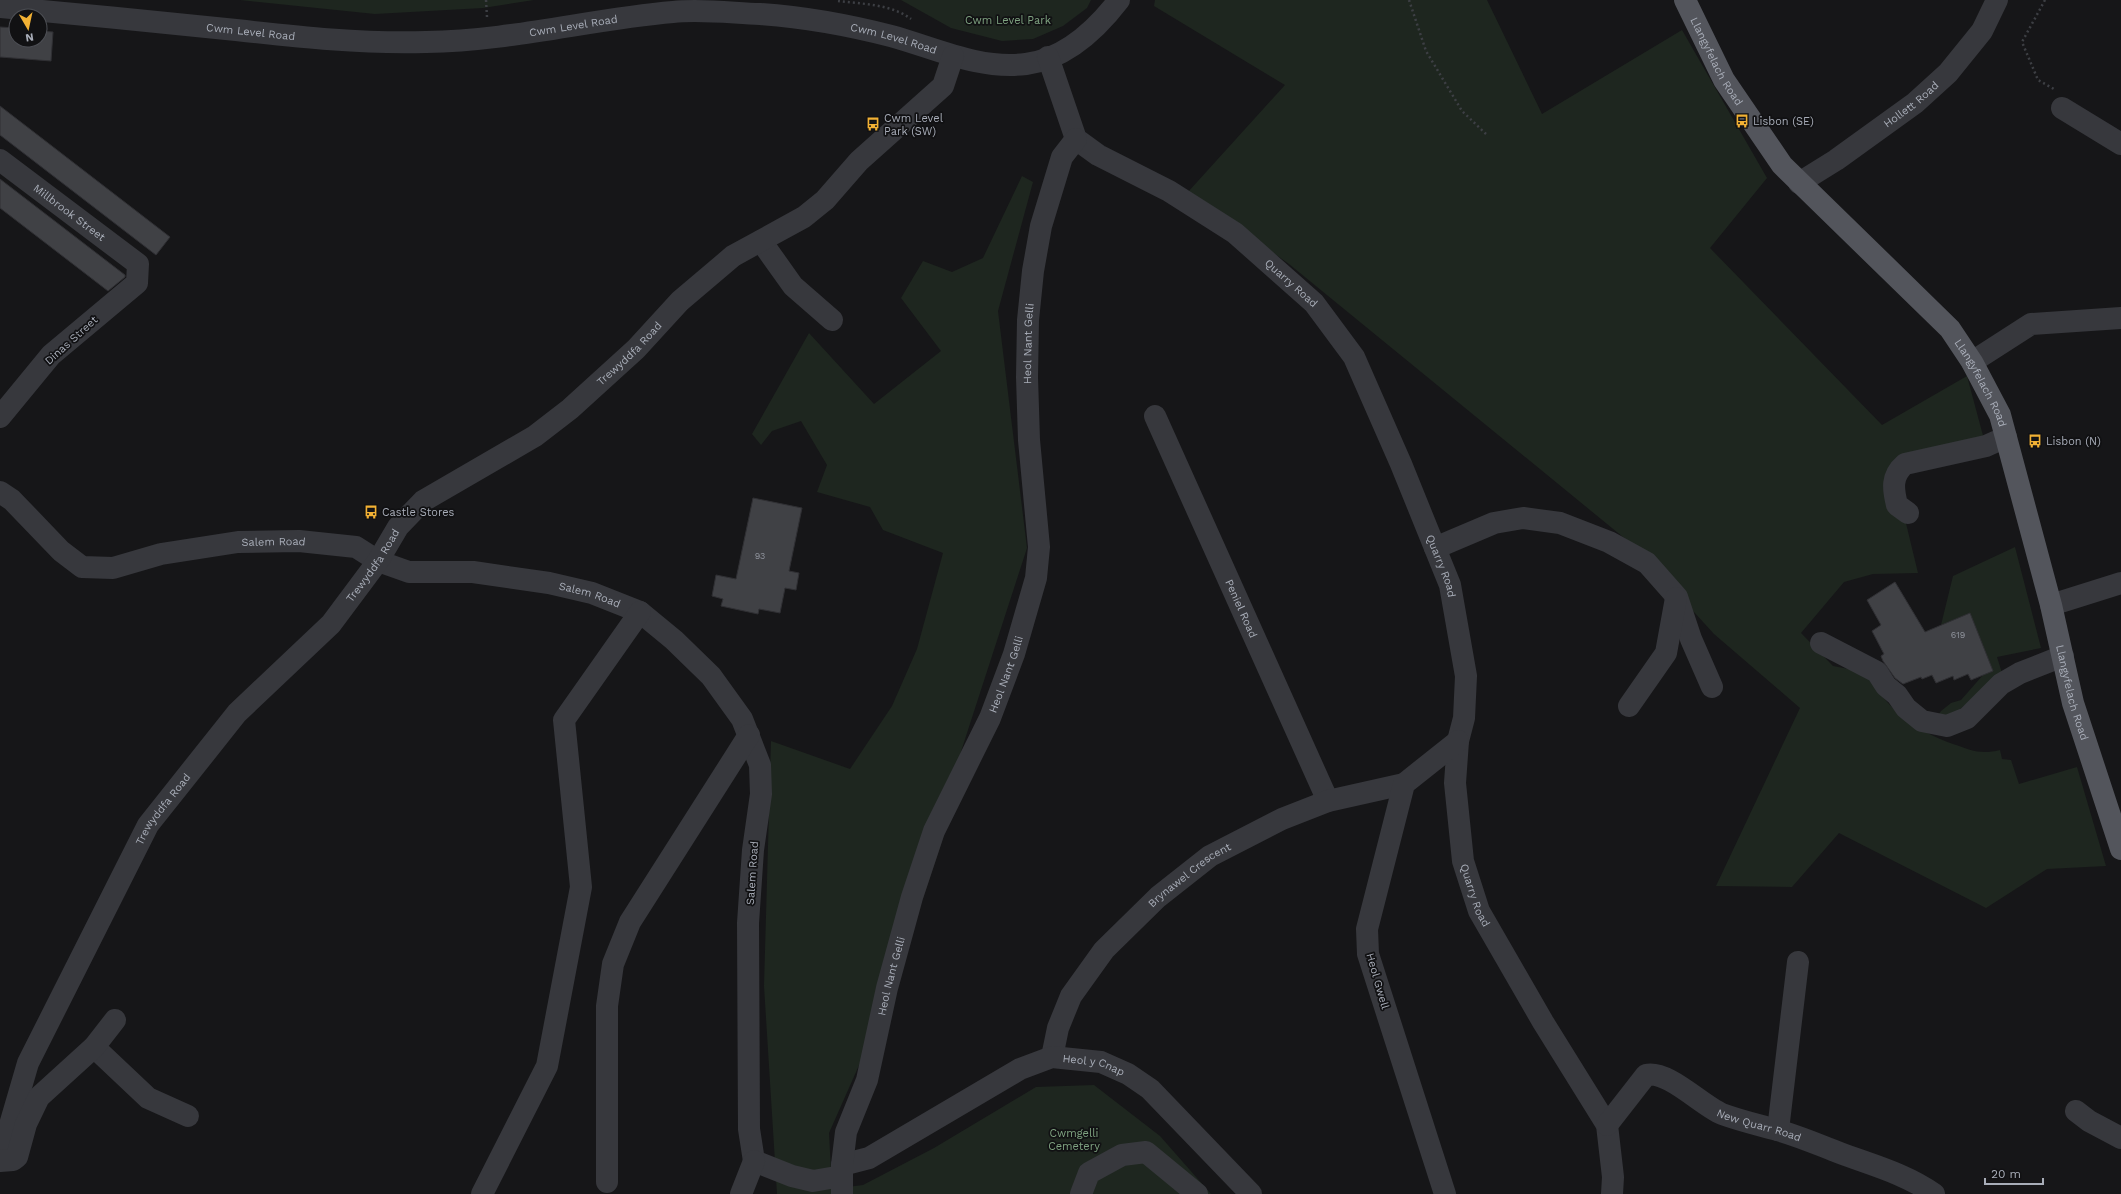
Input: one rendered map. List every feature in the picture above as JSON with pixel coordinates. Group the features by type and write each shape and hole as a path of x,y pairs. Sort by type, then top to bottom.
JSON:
{"main road":[{"name":"Llangyfelach Road","path":"1684,0 1724,80 1782,165 1950,329 1972,362 2000,414 2051,604 2073,703 2121,850"}],"street":[{"name":"Cwm Level Road","path":"0,8 341,41 428,42 512,35 676,11 763,14 828,21 892,37 953,56 989,64 1026,64 1048,57 1080,41 1104,20 1119,0"},
{"name":"Hollett Road","path":"1799,183 1836,160 1915,103 1948,73 1982,31 1997,0"},
{"name":"Trewyddfa Road","path":"0,1160 28,1063 148,825 237,713 331,624 378,561 398,527 423,501 535,436 570,409 636,348 680,301 733,256 804,217 825,200 859,160 943,86 953,56"},
{"path":"1048,57 1076,140"},
{"path":"2062,108 2121,144"},
{"name":"Quarry Road","path":"1076,140 1098,155 1169,191 1235,233 1314,303 1354,357 1450,585 1466,676 1464,718 1458,741 1455,783 1459,834 1463,861 1479,911 1539,1015 1607,1125 1613,1177 1612,1194"},
{"name":"Heol Nant Gelli","path":"842,1178 846,1132 867,1080 887,988 912,897 934,831 990,718 1014,654 1036,578 1039,547 1029,440 1027,377 1028,320 1033,271 1041,226 1062,157 1076,140"},
{"name":"Millbrook Street","path":"0,160 138,264"},
{"path":"761,241 793,286 832,320"},
{"name":"Dinas Street","path":"0,417 51,355 137,283 138,264"},
{"path":"1972,362 2031,324 2121,318"},
{"name":"Peniel Road","path":"1154,416 1328,801"},
{"path":"1908,513 1897,505 1894,493 1894,480 1899,469 1904,464 1986,446 2006,437"},
{"name":"Salem Road","path":"0,492 12,500 61,551 82,567 113,568 161,554 238,542 299,541 356,547 378,561 409,572 473,572 549,583 592,592 640,612 674,640 711,676 742,719 760,765 761,794 753,850 748,922 749,1099 757,1157"},
{"path":"1435,548 1494,523 1523,518 1560,523 1609,542 1647,563 1677,597 1691,639 1712,687"},
{"path":"2051,604 2121,583"},
{"path":"1629,706 1666,653 1677,597"},
{"path":"482,1194 547,1066 581,887 572,786 564,720 640,612"},
{"path":"1821,643 1877,672 1886,686 1897,695 1906,708 1922,721 1947,726 1967,718 2001,684 2020,673 2063,656"},
{"path":"607,1182 607,1006 613,964 630,922 748,736"},
{"path":"1404,784 1458,741"},
{"name":"Brynawel Crescent","path":"1052,1057 1058,1028 1072,996 1104,950 1158,897 1210,856 1282,819 1328,801 1404,784"},
{"name":"Heol Gwell","path":"1404,784 1367,929 1368,954 1445,1194"},
{"path":"1778,1130 1798,962"},
{"path":"0,1160 13,1160 17,1157 26,1124 39,1097 94,1047 115,1020"},
{"path":"94,1047 148,1098 188,1116"},
{"name":"Heol y Cnap","path":"757,1157 814,1181 842,1178 869,1158 1020,1068 1052,1057 1101,1062 1128,1074 1150,1089 1251,1194"},
{"name":"New Quarr Road","path":"1607,1125 1646,1075 1653,1073 1689,1092 1714,1110 1745,1123 1778,1130 1918,1182 1934,1194"},
{"path":"2076,1111 2089,1121 2121,1138"},
{"path":"1081,1194 1089,1173 1122,1155 1146,1152 1197,1194"},
{"path":"741,1194 757,1157"}],"path":[{"path":"1408,0 1426,51 1462,111 1486,134"},
{"path":"2045,0 2022,42 2038,80 2059,92 2062,108"},
{"path":"833,1 875,5 906,15 916,23"},
{"path":"479,17 494,15"}],"green space":[{"path":"240,0 534,0 483,8 375,14"},
{"name":"Cwm Level Park","path":"901,0 1091,0 1087,8 1063,26 1033,39 1002,41 951,28"},
{"path":"1155,0 1487,0 1542,114 1682,30 1767,178 1710,248 1882,425 1967,376 1985,443 1901,461 1904,515 1918,573 1873,574 1844,582 1801,633 1833,666 1869,673 1875,686 1883,697 1903,717 1915,725 1940,739 1971,750 1987,752 2000,750 2002,759 2011,760 2019,784 2077,767 2106,866 2047,869 1986,908 1839,833 1792,887 1716,886 1800,708 1714,634 1634,546 1289,264 1188,192 1285,85 1154,6"},
{"name":"Cwmgelli Cemetery","path":"1022,176 1033,182 998,311 1027,548 860,1063 829,1133 832,1189 863,1185 934,1148 1036,1087 1094,1085 1160,1136 1211,1194 777,1194 764,986 771,741 850,769 892,706 917,649 943,553 883,530 870,507 817,492 827,465 801,421 772,431 761,445 752,434 809,333 874,404 941,351 901,298 923,261 952,272 983,258"},
{"path":"2015,547 2041,648 1997,657 2002,673 1951,717 1939,714 1951,703 1961,700 1983,675 1993,671 1970,613 1941,625 1953,576"}],"building":[{"path":"0,27 8,28 8,48 48,48 48,32 53,32 51,61 0,57"},
{"path":"0,106 170,237 156,255 0,135"},
{"path":"0,179 125,275 125,277 108,291 0,208"},
{"path":"753,498 802,508 789,571 799,573 796,590 785,588 780,613 759,609 758,614 721,606 723,599 712,596 716,575 736,579"},
{"path":"1895,582 1925,632 1970,613 1993,671 1971,680 1968,674 1954,680 1953,676 1936,683 1932,675 1922,679 1921,677 1903,684 1895,678 1883,661 1881,656 1884,654 1872,631 1881,625 1867,600"}],"place":[{"name":"Lisbon (SE)","path":"1742,121"},
{"name":"Cwm Level Park (SW)","path":"873,124"},
{"name":"Lisbon (N)","path":"2035,441"},
{"name":"Castle Stores","path":"371,512"}]}
